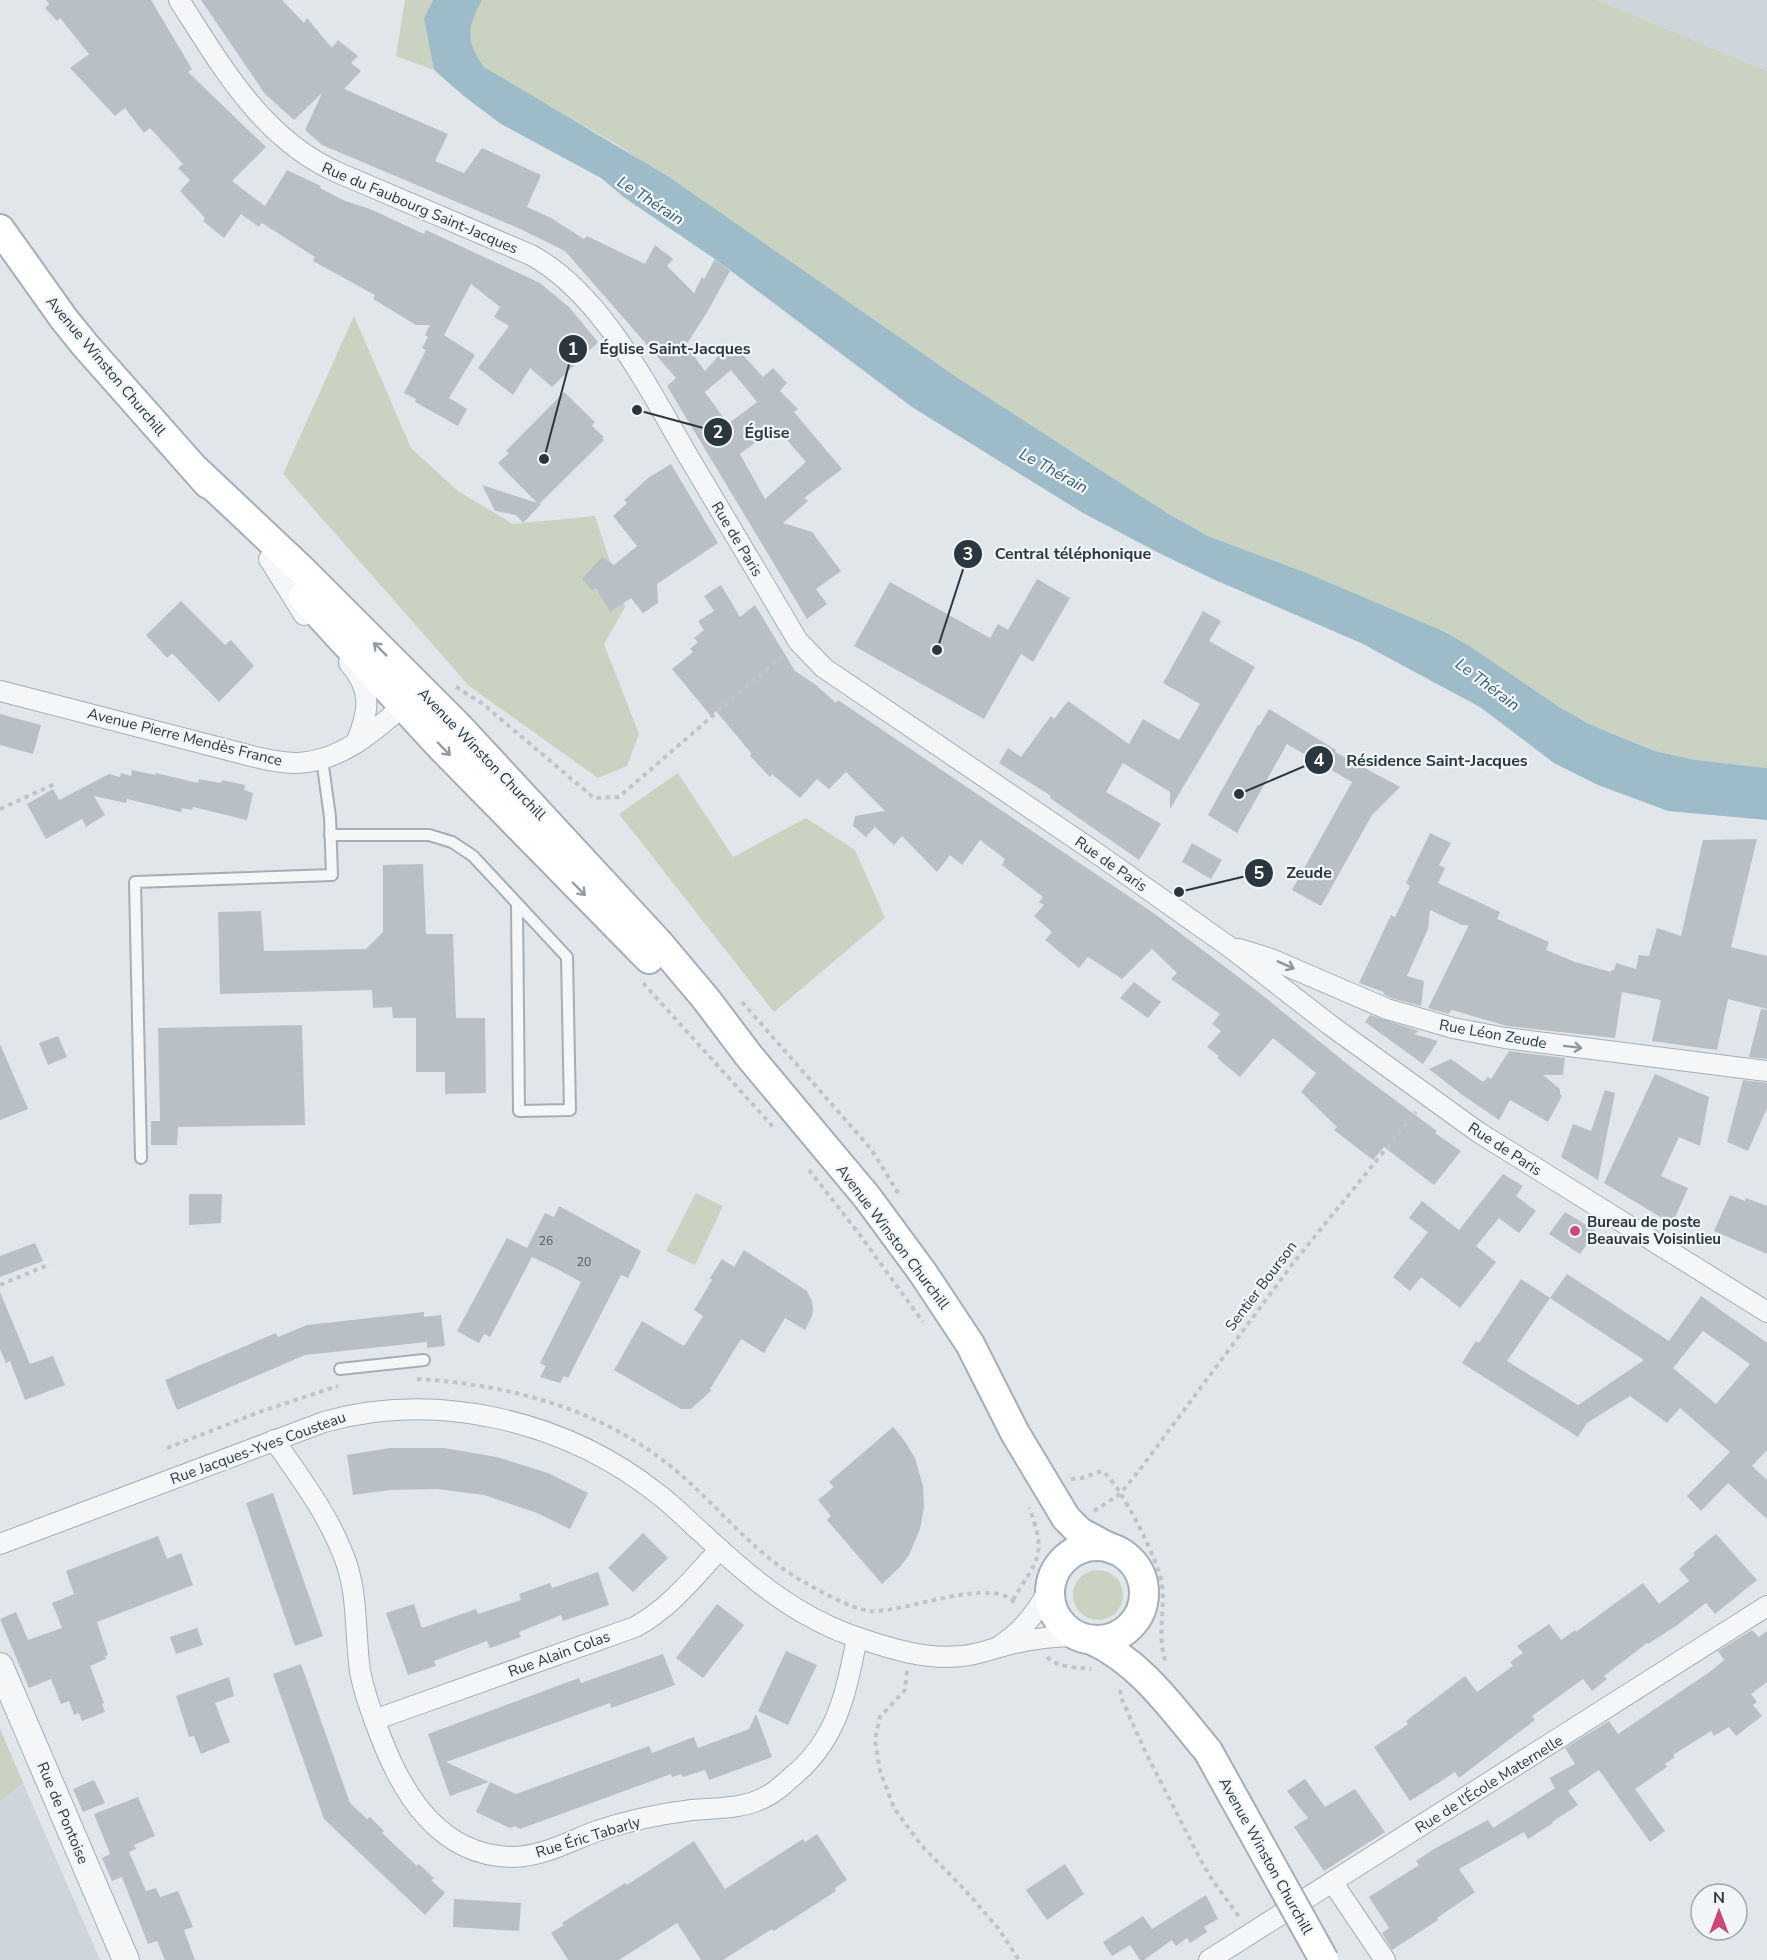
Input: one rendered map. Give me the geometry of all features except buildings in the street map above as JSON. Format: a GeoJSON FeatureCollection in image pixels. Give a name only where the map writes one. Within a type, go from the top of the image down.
{"type":"FeatureCollection","features":[{"type":"Feature","properties":{"kind":"main road","name":"Avenue Winston Churchill"},"geometry":{"type":"LineString","coordinates":[[0,229],[78,336],[196,470],[268,559],[412,698]]}},
{"type":"Feature","properties":{"kind":"main road","name":"Avenue Winston Churchill"},"geometry":{"type":"LineString","coordinates":[[196,470],[302,570],[412,698],[612,922],[749,1056],[867,1197],[923,1273],[970,1344],[1015,1433],[1072,1526],[1087,1537],[1112,1549]]}},
{"type":"Feature","properties":{"kind":"main road","name":"Avenue Winston Churchill"},"geometry":{"type":"LineString","coordinates":[[1015,1433],[1051,1528],[1054,1576]]}},
{"type":"Feature","properties":{"kind":"main road"},"geometry":{"type":"LineString","coordinates":[[1096,1546],[1112,1549],[1129,1559],[1142,1579],[1144,1599],[1137,1618],[1126,1630],[1116,1636],[1100,1640],[1085,1638],[1064,1626],[1054,1613],[1050,1598],[1054,1576],[1069,1556],[1084,1548],[1096,1546]]}},
{"type":"Feature","properties":{"kind":"main road","name":"Avenue Winston Churchill"},"geometry":{"type":"LineString","coordinates":[[1137,1618],[1140,1641],[1147,1656],[1186,1710],[1324,1960]]}},
{"type":"Feature","properties":{"kind":"main road","name":"Avenue Winston Churchill"},"geometry":{"type":"LineString","coordinates":[[1085,1638],[1113,1651],[1137,1671],[1208,1751]]}},
{"type":"Feature","properties":{"kind":"street","name":"Rue du Faubourg Saint-Jacques"},"geometry":{"type":"LineString","coordinates":[[179,0],[223,68],[250,104],[296,149],[322,166],[543,261],[578,290],[604,322]]}},
{"type":"Feature","properties":{"kind":"street","name":"Rue de Paris"},"geometry":{"type":"LineString","coordinates":[[604,322],[656,402],[798,641],[815,660],[835,677],[1095,852],[1231,948],[1427,1097],[1497,1144],[1767,1312]]}},
{"type":"Feature","properties":{"kind":"street"},"geometry":{"type":"LineString","coordinates":[[268,559],[300,609],[362,680],[367,699],[356,743]]}},
{"type":"Feature","properties":{"kind":"street","name":"Avenue Pierre Mendès France"},"geometry":{"type":"LineString","coordinates":[[0,690],[263,759],[296,763],[338,754],[356,743],[412,698]]}},
{"type":"Feature","properties":{"kind":"street","name":"Rue Léon Zeude"},"geometry":{"type":"LineString","coordinates":[[1231,948],[1271,958],[1387,1009],[1453,1028],[1505,1038],[1767,1071]]}},
{"type":"Feature","properties":{"kind":"street","name":"Rue Jacques-Yves Cousteau"},"geometry":{"type":"LineString","coordinates":[[0,1544],[274,1440],[343,1417],[382,1410],[444,1411],[497,1418],[566,1440],[618,1466],[659,1494],[747,1574],[781,1600],[857,1638],[909,1652],[961,1656],[1037,1638],[1085,1638]]}},
{"type":"Feature","properties":{"kind":"street","name":"Rue Éric Tabarly"},"geometry":{"type":"LineString","coordinates":[[274,1440],[324,1513],[341,1550],[352,1588],[362,1679],[389,1759],[404,1788],[422,1812],[439,1828],[470,1848],[487,1854],[517,1857],[534,1854],[597,1831],[630,1822],[689,1810],[746,1804],[770,1794],[804,1766],[827,1738],[845,1694],[857,1638]]}},
{"type":"Feature","properties":{"kind":"street","name":"Rue Alain Colas"},"geometry":{"type":"LineString","coordinates":[[374,1720],[635,1626],[665,1606],[720,1550]]}},
{"type":"Feature","properties":{"kind":"street"},"geometry":{"type":"LineString","coordinates":[[996,1648],[1016,1634],[1032,1617],[1054,1576]]}},
{"type":"Feature","properties":{"kind":"street","name":"Rue de l'École Maternelle"},"geometry":{"type":"LineString","coordinates":[[1209,1960],[1767,1606]]}},
{"type":"Feature","properties":{"kind":"street","name":"Rue de Pontoise"},"geometry":{"type":"LineString","coordinates":[[0,1666],[126,1960]]}},
{"type":"Feature","properties":{"kind":"street"},"geometry":{"type":"LineString","coordinates":[[1333,1883],[1385,1960]]}},
{"type":"Feature","properties":{"kind":"lane"},"geometry":{"type":"LineString","coordinates":[[141,1158],[135,882],[332,875],[322,759]]}},
{"type":"Feature","properties":{"kind":"lane"},"geometry":{"type":"LineString","coordinates":[[330,835],[422,835],[452,842],[473,856],[567,957],[570,1110],[519,1111],[517,904]]}},
{"type":"Feature","properties":{"kind":"lane"},"geometry":{"type":"LineString","coordinates":[[340,1369],[424,1360]]}},
{"type":"Feature","properties":{"kind":"path"},"geometry":{"type":"LineString","coordinates":[[455,686],[483,704],[594,798],[619,797],[798,641]]}},
{"type":"Feature","properties":{"kind":"path"},"geometry":{"type":"LineString","coordinates":[[0,809],[57,783]]}},
{"type":"Feature","properties":{"kind":"path"},"geometry":{"type":"LineString","coordinates":[[639,979],[778,1133]]}},
{"type":"Feature","properties":{"kind":"path","name":"Sentier Bourson"},"geometry":{"type":"LineString","coordinates":[[1086,1515],[1120,1494],[1294,1262],[1427,1097]]}},
{"type":"Feature","properties":{"kind":"path"},"geometry":{"type":"LineString","coordinates":[[807,1167],[857,1231],[924,1324]]}},
{"type":"Feature","properties":{"kind":"path"},"geometry":{"type":"LineString","coordinates":[[0,1285],[50,1264]]}},
{"type":"Feature","properties":{"kind":"path"},"geometry":{"type":"LineString","coordinates":[[1013,1600],[1034,1565],[1040,1542],[1028,1505]]}},
{"type":"Feature","properties":{"kind":"path"},"geometry":{"type":"LineString","coordinates":[[909,1652],[905,1690],[880,1717],[877,1728],[875,1740],[880,1771],[894,1808],[906,1826],[999,1928],[1019,1960]]}},
{"type":"Feature","properties":{"kind":"path"},"geometry":{"type":"LineString","coordinates":[[1122,1686],[1120,1695],[1139,1738],[1200,1859],[1251,1933]]}},
{"type":"Feature","properties":{"kind":"shaded area"},"geometry":{"type":"Polygon","coordinates":[[[1598,0],[1767,0],[1767,71],[1598,0]]]}},
{"type":"Feature","properties":{"kind":"shaded area"},"geometry":{"type":"Polygon","coordinates":[[[0,1729],[23,1783],[100,1960],[0,1960],[0,1729]]]}},
{"type":"Feature","properties":{"kind":"green space"},"geometry":{"type":"Polygon","coordinates":[[[405,0],[433,0],[424,18],[434,70],[396,56],[405,0]]]}},
{"type":"Feature","properties":{"kind":"green space"},"geometry":{"type":"Polygon","coordinates":[[[482,0],[1598,0],[1767,71],[1767,768],[1696,760],[1655,751],[1587,723],[1443,631],[1307,573],[1208,536],[1167,513],[955,376],[618,145],[509,84],[484,67],[475,54],[469,30],[471,20],[482,0]]]}},
{"type":"Feature","properties":{"kind":"green space"},"geometry":{"type":"Polygon","coordinates":[[[354,316],[411,448],[458,491],[513,524],[595,516],[625,607],[604,644],[639,734],[627,766],[598,778],[469,686],[283,474],[354,316]]]}},
{"type":"Feature","properties":{"kind":"green space"},"geometry":{"type":"Polygon","coordinates":[[[678,773],[733,857],[806,818],[855,850],[885,918],[774,1012],[619,814],[678,773]]]}},
{"type":"Feature","properties":{"kind":"green space"},"geometry":{"type":"Polygon","coordinates":[[[696,1193],[723,1206],[695,1265],[666,1251],[696,1193]]]}},
{"type":"Feature","properties":{"kind":"green space"},"geometry":{"type":"Polygon","coordinates":[[[1098,1570],[1116,1577],[1123,1595],[1116,1613],[1098,1620],[1080,1613],[1073,1595],[1080,1577],[1098,1570]]]}},
{"type":"Feature","properties":{"kind":"green space"},"geometry":{"type":"Polygon","coordinates":[[[0,1729],[23,1783],[0,1800],[0,1729]]]}},
{"type":"Feature","properties":{"kind":"water","name":"Le Thérain"},"geometry":{"type":"Polygon","coordinates":[[[433,0],[482,0],[473,18],[470,34],[474,49],[484,67],[669,177],[955,376],[1167,513],[1208,536],[1307,573],[1443,631],[1587,723],[1655,751],[1696,760],[1767,768],[1767,820],[1668,811],[1598,785],[1554,763],[1480,707],[1361,643],[1215,580],[1083,513],[912,407],[715,259],[625,198],[601,178],[501,124],[465,97],[434,70],[424,18],[433,0]]]}},
{"type":"Feature","properties":{"kind":"place","name":"Église"},"geometry":{"type":"Point","coordinates":[637,410]}},
{"type":"Feature","properties":{"kind":"place","name":"Église Saint-Jacques"},"geometry":{"type":"Point","coordinates":[544,459]}},
{"type":"Feature","properties":{"kind":"place","name":"Central téléphonique"},"geometry":{"type":"Point","coordinates":[937,650]}},
{"type":"Feature","properties":{"kind":"place","name":"Résidence Saint-Jacques"},"geometry":{"type":"Point","coordinates":[1239,794]}},
{"type":"Feature","properties":{"kind":"place","name":"Zeude"},"geometry":{"type":"Point","coordinates":[1179,892]}},
{"type":"Feature","properties":{"kind":"place","name":"Bureau de poste Beauvais Voisinlieu"},"geometry":{"type":"Point","coordinates":[1575,1231]}}]}
